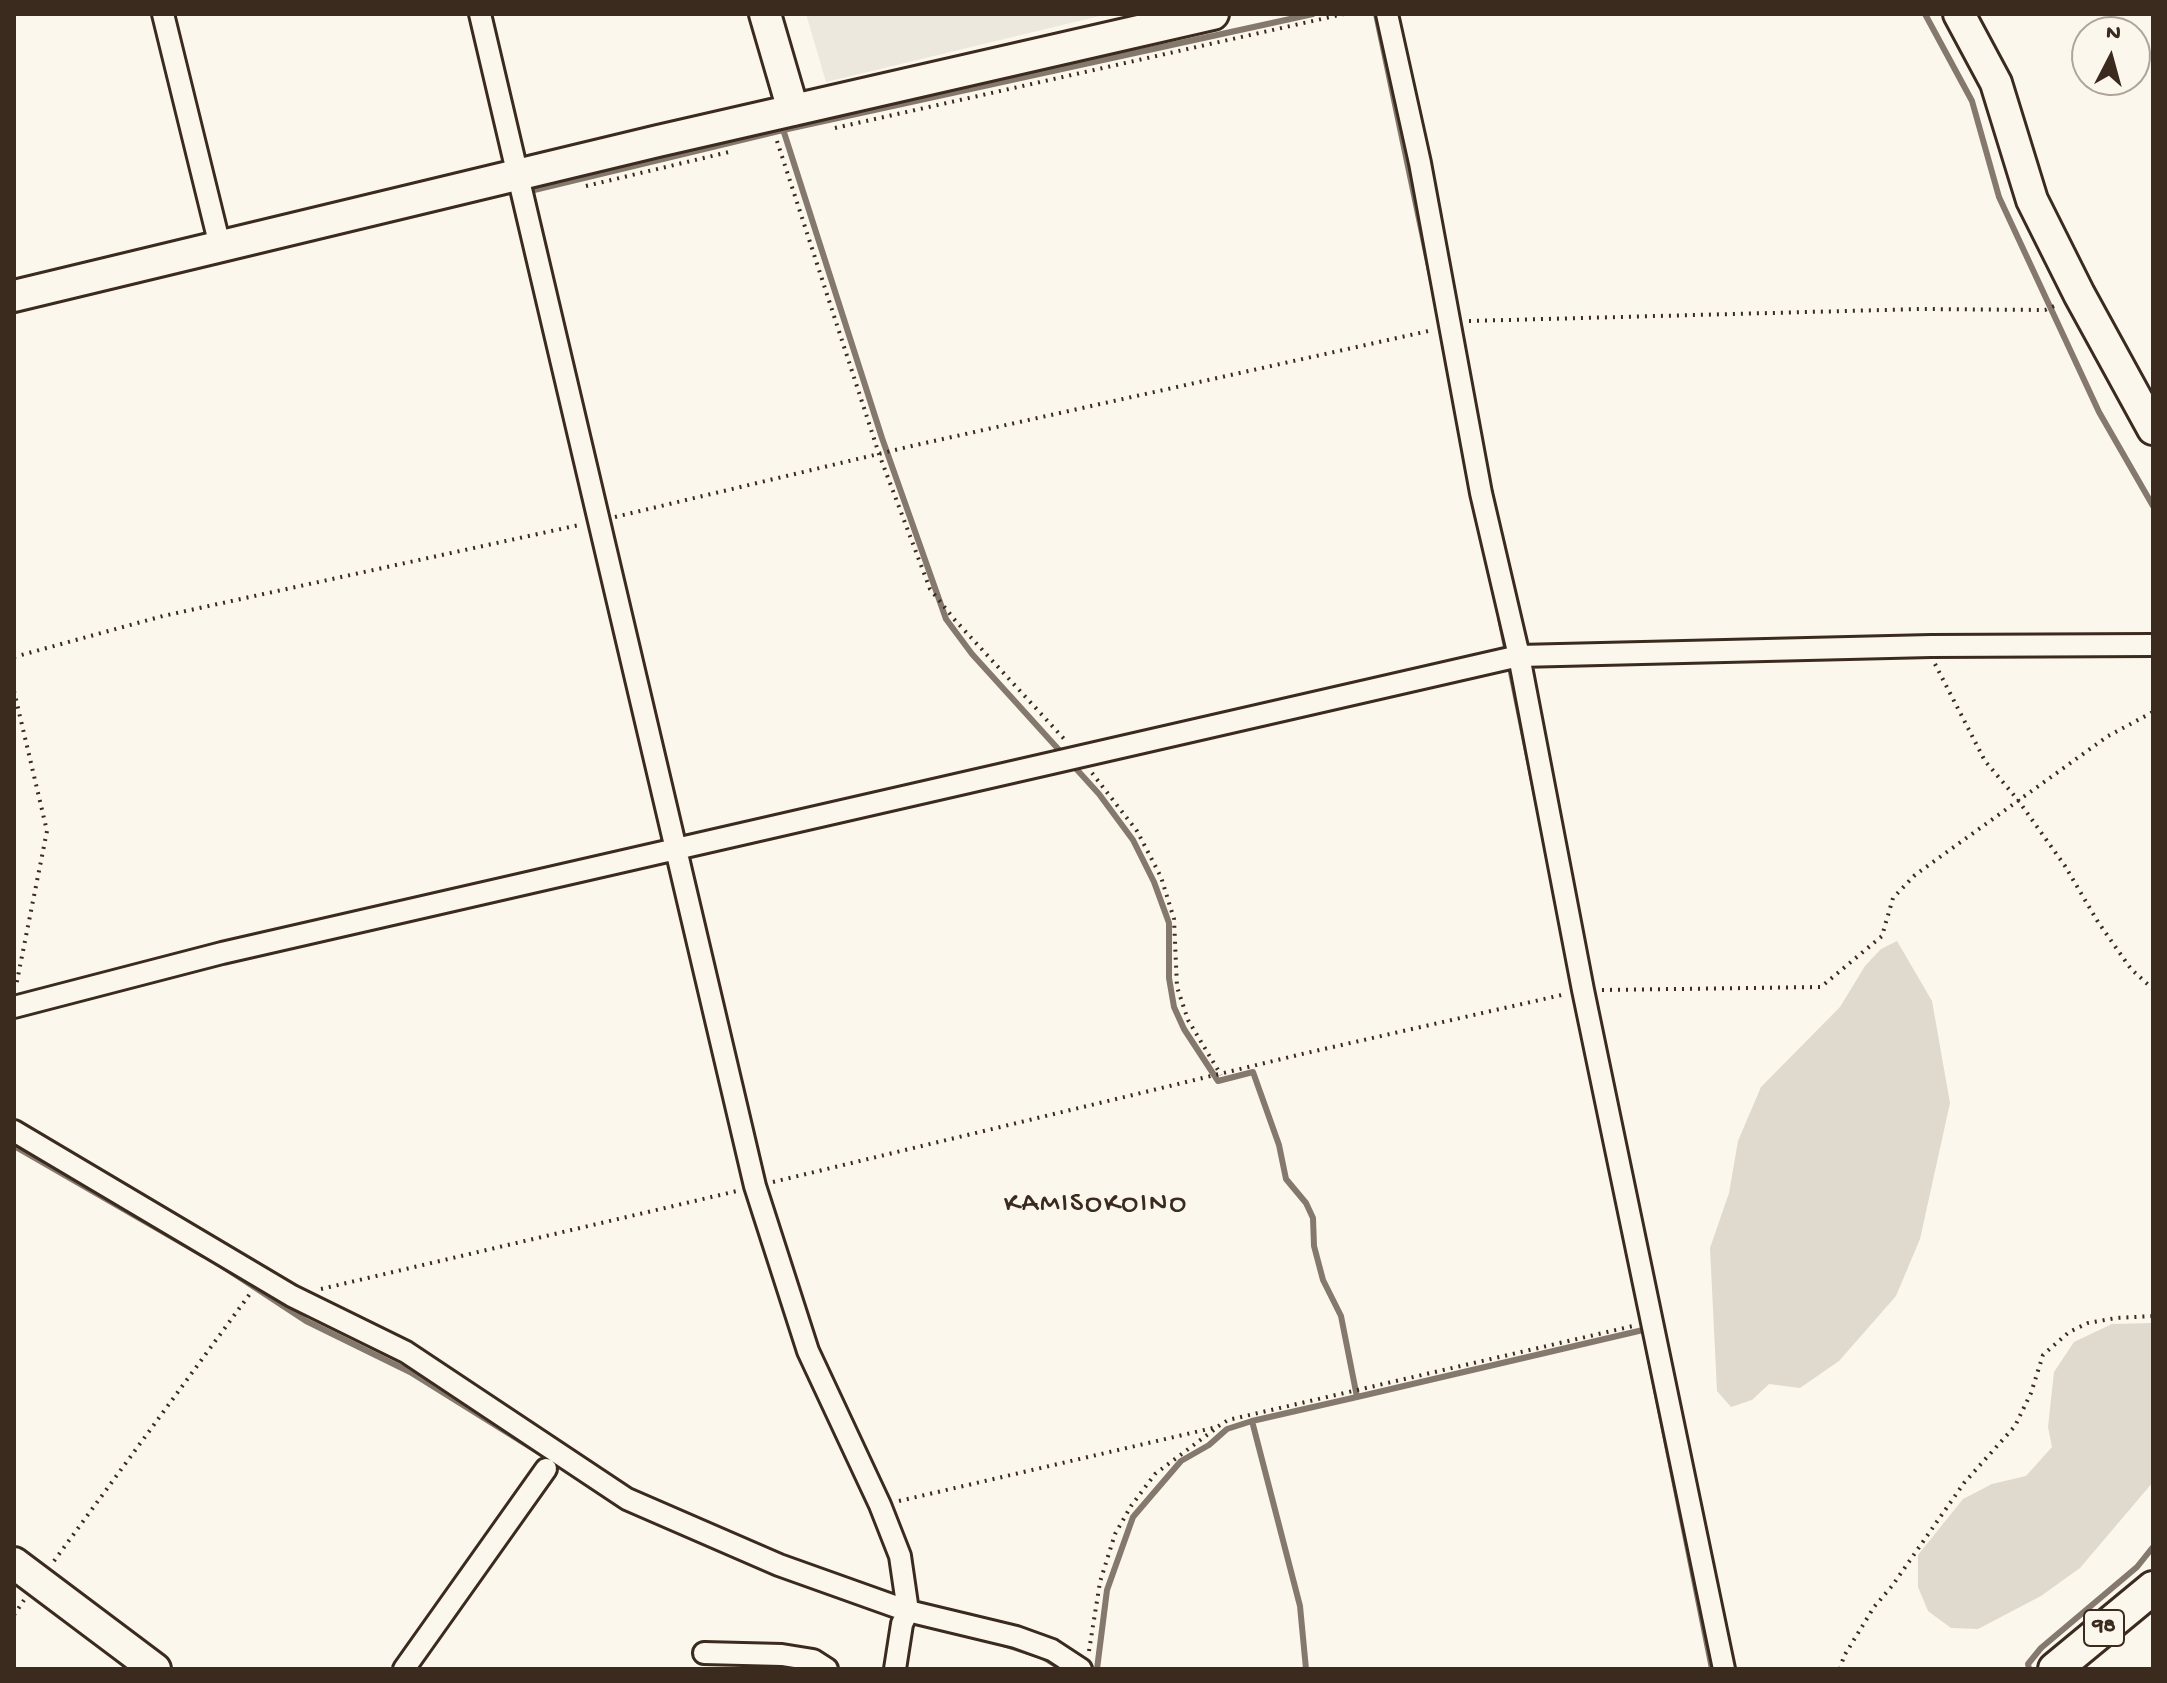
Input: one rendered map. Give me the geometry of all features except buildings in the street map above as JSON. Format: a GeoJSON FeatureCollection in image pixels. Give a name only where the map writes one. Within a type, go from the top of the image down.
{"type":"FeatureCollection","features":[{"type":"Feature","properties":{"kind":"main road","name":"98"},"geometry":{"type":"LineString","coordinates":[[2055,1669],[2153,1588]]}},
{"type":"Feature","properties":{"kind":"street"},"geometry":{"type":"LineString","coordinates":[[163,14],[220,246]]}},
{"type":"Feature","properties":{"kind":"street"},"geometry":{"type":"LineString","coordinates":[[480,14],[755,1186],[808,1351],[880,1505],[900,1556],[908,1611],[902,1624],[895,1669]]}},
{"type":"Feature","properties":{"kind":"street"},"geometry":{"type":"LineString","coordinates":[[765,14],[793,110]]}},
{"type":"Feature","properties":{"kind":"street"},"geometry":{"type":"LineString","coordinates":[[14,296],[793,110],[1213,14]]}},
{"type":"Feature","properties":{"kind":"street"},"geometry":{"type":"LineString","coordinates":[[1387,14],[1420,163],[1481,493],[1519,656],[1583,990],[1724,1669]]}},
{"type":"Feature","properties":{"kind":"street"},"geometry":{"type":"LineString","coordinates":[[1959,14],[1996,83],[2032,200],[2153,429]]}},
{"type":"Feature","properties":{"kind":"street"},"geometry":{"type":"LineString","coordinates":[[14,1007],[222,953],[1519,656],[1931,646],[2153,645]]}},
{"type":"Feature","properties":{"kind":"street"},"geometry":{"type":"LineString","coordinates":[[14,1131],[260,1278],[406,1352],[627,1499],[779,1565],[908,1611],[1016,1637],[1085,1662]]}},
{"type":"Feature","properties":{"kind":"street"},"geometry":{"type":"LineString","coordinates":[[404,1669],[546,1469]]}},
{"type":"Feature","properties":{"kind":"street"},"geometry":{"type":"LineString","coordinates":[[14,1563],[155,1669]]}},
{"type":"Feature","properties":{"kind":"street"},"geometry":{"type":"LineString","coordinates":[[704,1653],[782,1655],[813,1660],[827,1669]]}},
{"type":"Feature","properties":{"kind":"path"},"geometry":{"type":"LineString","coordinates":[[823,131],[1344,14]]}},
{"type":"Feature","properties":{"kind":"path"},"geometry":{"type":"LineString","coordinates":[[777,141],[879,454],[930,589],[1079,755],[1137,831],[1161,877],[1174,919],[1177,987],[1188,1020],[1221,1075]]}},
{"type":"Feature","properties":{"kind":"path"},"geometry":{"type":"LineString","coordinates":[[583,187],[747,148]]}},
{"type":"Feature","properties":{"kind":"path"},"geometry":{"type":"LineString","coordinates":[[14,657],[163,616],[600,520],[1465,322],[1921,309],[2045,310],[2079,294]]}},
{"type":"Feature","properties":{"kind":"path"},"geometry":{"type":"LineString","coordinates":[[1931,646],[1932,658],[1985,761],[2018,800],[2065,866],[2098,922],[2131,969],[2153,989]]}},
{"type":"Feature","properties":{"kind":"path"},"geometry":{"type":"LineString","coordinates":[[14,691],[47,831],[14,997]]}},
{"type":"Feature","properties":{"kind":"path"},"geometry":{"type":"LineString","coordinates":[[292,1296],[1583,990],[1821,987],[1882,936],[1893,898],[1915,875],[2108,736],[2153,712]]}},
{"type":"Feature","properties":{"kind":"path"},"geometry":{"type":"LineString","coordinates":[[39,1581],[260,1278]]}},
{"type":"Feature","properties":{"kind":"path"},"geometry":{"type":"LineString","coordinates":[[1840,1669],[1844,1656],[1874,1607],[1964,1483],[2015,1426],[2031,1393],[2043,1355],[2069,1332],[2088,1323],[2153,1316]]}},
{"type":"Feature","properties":{"kind":"path"},"geometry":{"type":"LineString","coordinates":[[1085,1662],[1100,1582],[1115,1534],[1131,1506],[1155,1474],[1228,1420],[1651,1322]]}},
{"type":"Feature","properties":{"kind":"path"},"geometry":{"type":"LineString","coordinates":[[880,1505],[1217,1427]]}},
{"type":"Feature","properties":{"kind":"shaded area"},"geometry":{"type":"Polygon","coordinates":[[[806,14],[1108,14],[826,82],[806,14]]]}},
{"type":"Feature","properties":{"kind":"shaded area"},"geometry":{"type":"Polygon","coordinates":[[[1897,941],[1932,1001],[1950,1103],[1920,1239],[1896,1296],[1839,1361],[1800,1388],[1769,1384],[1752,1400],[1731,1407],[1717,1391],[1710,1248],[1729,1193],[1738,1141],[1761,1087],[1840,1007],[1865,966],[1881,949],[1897,941]]]}},
{"type":"Feature","properties":{"kind":"shaded area"},"geometry":{"type":"Polygon","coordinates":[[[2153,1323],[2153,1482],[2080,1568],[2041,1596],[1978,1629],[1951,1628],[1928,1611],[1918,1587],[1918,1555],[1963,1499],[1992,1484],[2026,1476],[2052,1447],[2048,1427],[2054,1372],[2074,1342],[2112,1324],[2153,1323]]]}},
{"type":"Feature","properties":{"kind":"waterway"},"geometry":{"type":"LineString","coordinates":[[530,191],[783,130],[1313,14]]}},
{"type":"Feature","properties":{"kind":"waterway"},"geometry":{"type":"LineString","coordinates":[[1376,14],[1432,281]]}},
{"type":"Feature","properties":{"kind":"waterway"},"geometry":{"type":"LineString","coordinates":[[1925,14],[1972,101],[1999,197],[2099,412],[2153,506]]}},
{"type":"Feature","properties":{"kind":"waterway"},"geometry":{"type":"LineString","coordinates":[[781,123],[882,438],[946,619],[972,654],[1099,794],[1133,840],[1154,882],[1169,923],[1169,978],[1174,1007],[1184,1029],[1218,1081],[1253,1072],[1279,1145],[1286,1179],[1306,1203],[1313,1218],[1314,1246],[1323,1280],[1341,1316],[1357,1397],[1227,1429],[1209,1445],[1181,1461],[1133,1517],[1107,1590],[1097,1669]]}},
{"type":"Feature","properties":{"kind":"waterway"},"geometry":{"type":"LineString","coordinates":[[1500,618],[1539,811]]}},
{"type":"Feature","properties":{"kind":"waterway"},"geometry":{"type":"LineString","coordinates":[[14,1146],[203,1255]]}},
{"type":"Feature","properties":{"kind":"waterway"},"geometry":{"type":"LineString","coordinates":[[216,1262],[306,1321],[410,1372],[540,1453]]}},
{"type":"Feature","properties":{"kind":"waterway"},"geometry":{"type":"LineString","coordinates":[[1357,1397],[1643,1330]]}},
{"type":"Feature","properties":{"kind":"waterway"},"geometry":{"type":"LineString","coordinates":[[1645,1335],[1712,1669]]}},
{"type":"Feature","properties":{"kind":"waterway"},"geometry":{"type":"LineString","coordinates":[[1252,1421],[1300,1606],[1306,1669]]}},
{"type":"Feature","properties":{"kind":"waterway"},"geometry":{"type":"LineString","coordinates":[[2029,1669],[2028,1664],[2041,1648],[2137,1567],[2153,1547]]}},
{"type":"Feature","properties":{"kind":"waterway"},"geometry":{"type":"LineString","coordinates":[[1003,1644],[1043,1657],[1062,1669]]}},
{"type":"Feature","properties":{"kind":"district","name":"KAMISOKOINO"},"geometry":{"type":"Point","coordinates":[1096,1206]}}]}
